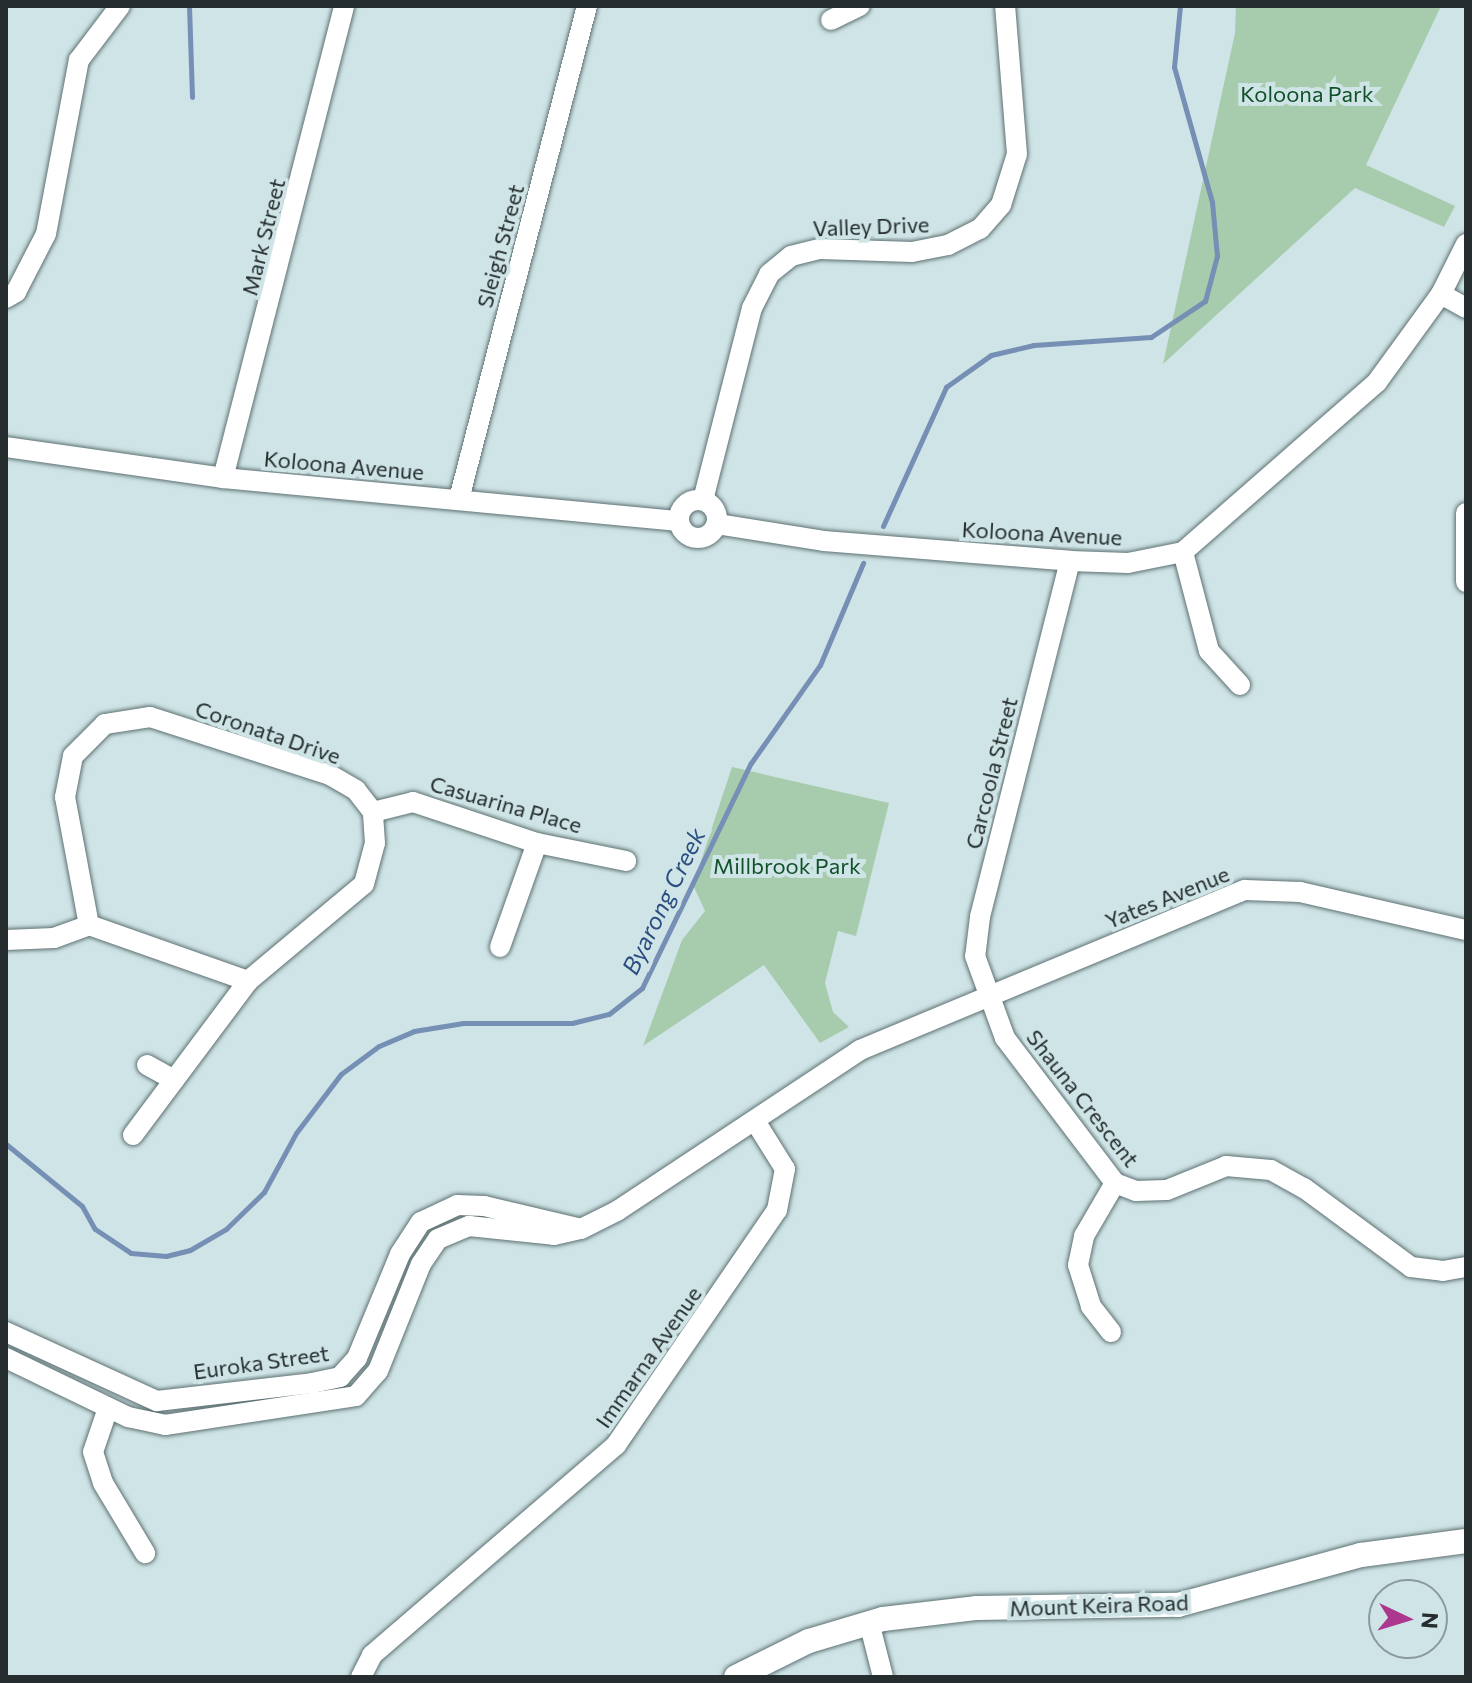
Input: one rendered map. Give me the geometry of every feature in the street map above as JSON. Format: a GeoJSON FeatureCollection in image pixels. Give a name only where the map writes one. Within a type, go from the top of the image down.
{"type":"FeatureCollection","features":[{"type":"Feature","properties":{"kind":"main road","name":"Mount Keira Road"},"geometry":{"type":"LineString","coordinates":[[736,1677],[809,1641],[869,1622],[977,1608],[1178,1605],[1361,1555],[1466,1541]]}},
{"type":"Feature","properties":{"kind":"street"},"geometry":{"type":"LineString","coordinates":[[6,298],[16,292],[46,234],[79,60],[120,6]]}},
{"type":"Feature","properties":{"kind":"street","name":"Mark Street"},"geometry":{"type":"LineString","coordinates":[[223,478],[344,6]]}},
{"type":"Feature","properties":{"kind":"street","name":"Sleigh Street"},"geometry":{"type":"LineString","coordinates":[[459,499],[587,6]]}},
{"type":"Feature","properties":{"kind":"street"},"geometry":{"type":"LineString","coordinates":[[831,20],[860,6]]}},
{"type":"Feature","properties":{"kind":"street","name":"Valley Drive"},"geometry":{"type":"LineString","coordinates":[[703,500],[752,308],[769,274],[791,256],[820,249],[912,252],[948,245],[980,229],[1001,205],[1017,154],[1005,6]]}},
{"type":"Feature","properties":{"kind":"street","name":"Koloona Avenue"},"geometry":{"type":"LineString","coordinates":[[717,524],[824,541],[1070,561],[1128,563],[1183,552],[1377,382],[1441,294],[1466,244]]}},
{"type":"Feature","properties":{"kind":"street"},"geometry":{"type":"LineString","coordinates":[[1441,294],[1466,308]]}},
{"type":"Feature","properties":{"kind":"street","name":"Koloona Avenue"},"geometry":{"type":"LineString","coordinates":[[6,447],[223,478],[679,521]]}},
{"type":"Feature","properties":{"kind":"street"},"geometry":{"type":"LineString","coordinates":[[703,500],[716,511],[717,524],[710,535],[698,538],[684,532],[679,521],[686,505],[703,500]]}},
{"type":"Feature","properties":{"kind":"street"},"geometry":{"type":"LineString","coordinates":[[1466,513],[1466,582]]}},
{"type":"Feature","properties":{"kind":"street"},"geometry":{"type":"LineString","coordinates":[[1183,552],[1209,651],[1240,685]]}},
{"type":"Feature","properties":{"kind":"street","name":"Carcoola Street"},"geometry":{"type":"LineString","coordinates":[[988,998],[975,956],[980,917],[1070,561]]}},
{"type":"Feature","properties":{"kind":"street","name":"Coronata Drive"},"geometry":{"type":"LineString","coordinates":[[89,925],[65,797],[73,756],[105,724],[150,717],[315,770],[356,790],[373,812]]}},
{"type":"Feature","properties":{"kind":"street","name":"Casuarina Place"},"geometry":{"type":"LineString","coordinates":[[373,812],[413,802],[537,843],[626,861]]}},
{"type":"Feature","properties":{"kind":"street"},"geometry":{"type":"LineString","coordinates":[[133,1135],[248,981],[364,884],[375,843],[373,812]]}},
{"type":"Feature","properties":{"kind":"street"},"geometry":{"type":"LineString","coordinates":[[500,947],[537,843]]}},
{"type":"Feature","properties":{"kind":"street","name":"Yates Avenue"},"geometry":{"type":"LineString","coordinates":[[988,998],[1257,888],[1300,892],[1466,930]]}},
{"type":"Feature","properties":{"kind":"street"},"geometry":{"type":"LineString","coordinates":[[6,940],[54,938],[89,925],[248,981]]}},
{"type":"Feature","properties":{"kind":"street"},"geometry":{"type":"LineString","coordinates":[[6,1358],[108,1408],[165,1425],[356,1396],[378,1371],[421,1264],[438,1239],[469,1226],[554,1235],[581,1229],[755,1121],[860,1050],[988,998]]}},
{"type":"Feature","properties":{"kind":"street","name":"Shauna Crescent"},"geometry":{"type":"LineString","coordinates":[[988,998],[1015,1056],[1115,1183],[1136,1191],[1167,1190],[1226,1166],[1271,1170],[1304,1188],[1411,1267],[1443,1271],[1466,1267]]}},
{"type":"Feature","properties":{"kind":"street"},"geometry":{"type":"LineString","coordinates":[[147,1065],[174,1080]]}},
{"type":"Feature","properties":{"kind":"street","name":"Immarna Avenue"},"geometry":{"type":"LineString","coordinates":[[361,1677],[372,1655],[616,1445],[777,1210],[785,1169],[755,1121]]}},
{"type":"Feature","properties":{"kind":"street"},"geometry":{"type":"LineString","coordinates":[[1111,1332],[1086,1297],[1078,1265],[1084,1236],[1115,1183]]}},
{"type":"Feature","properties":{"kind":"street","name":"Euroka Street"},"geometry":{"type":"LineString","coordinates":[[6,1332],[157,1401],[312,1383],[340,1377],[357,1358],[400,1254],[421,1222],[457,1205],[484,1206],[581,1229]]}},
{"type":"Feature","properties":{"kind":"street"},"geometry":{"type":"LineString","coordinates":[[108,1408],[93,1452],[103,1483],[145,1553]]}},
{"type":"Feature","properties":{"kind":"street"},"geometry":{"type":"LineString","coordinates":[[869,1622],[883,1677]]}},
{"type":"Feature","properties":{"kind":"green space","name":"Koloona Park"},"geometry":{"type":"Polygon","coordinates":[[[1236,6],[1441,6],[1366,165],[1455,206],[1444,227],[1355,188],[1163,364],[1235,33],[1236,6]]]}},
{"type":"Feature","properties":{"kind":"green space","name":"Millbrook Park"},"geometry":{"type":"Polygon","coordinates":[[[732,767],[889,803],[856,936],[838,931],[825,983],[833,1012],[849,1027],[820,1043],[764,965],[643,1046],[682,940],[705,911],[693,885],[732,767]]]}},
{"type":"Feature","properties":{"kind":"waterway"},"geometry":{"type":"LineString","coordinates":[[189,6],[192,97]]}},
{"type":"Feature","properties":{"kind":"waterway","name":"Byarong Creek"},"geometry":{"type":"LineString","coordinates":[[883,526],[946,387],[991,355],[1034,345],[1151,337],[1205,301],[1217,256],[1212,202],[1174,67],[1180,6]]}},
{"type":"Feature","properties":{"kind":"waterway","name":"Byarong Creek"},"geometry":{"type":"LineString","coordinates":[[6,1144],[82,1206],[95,1229],[131,1253],[166,1256],[190,1250],[226,1229],[264,1192],[296,1133],[341,1074],[379,1046],[414,1031],[463,1023],[572,1023],[609,1014],[642,988],[751,763],[820,665],[863,563]]}}]}
